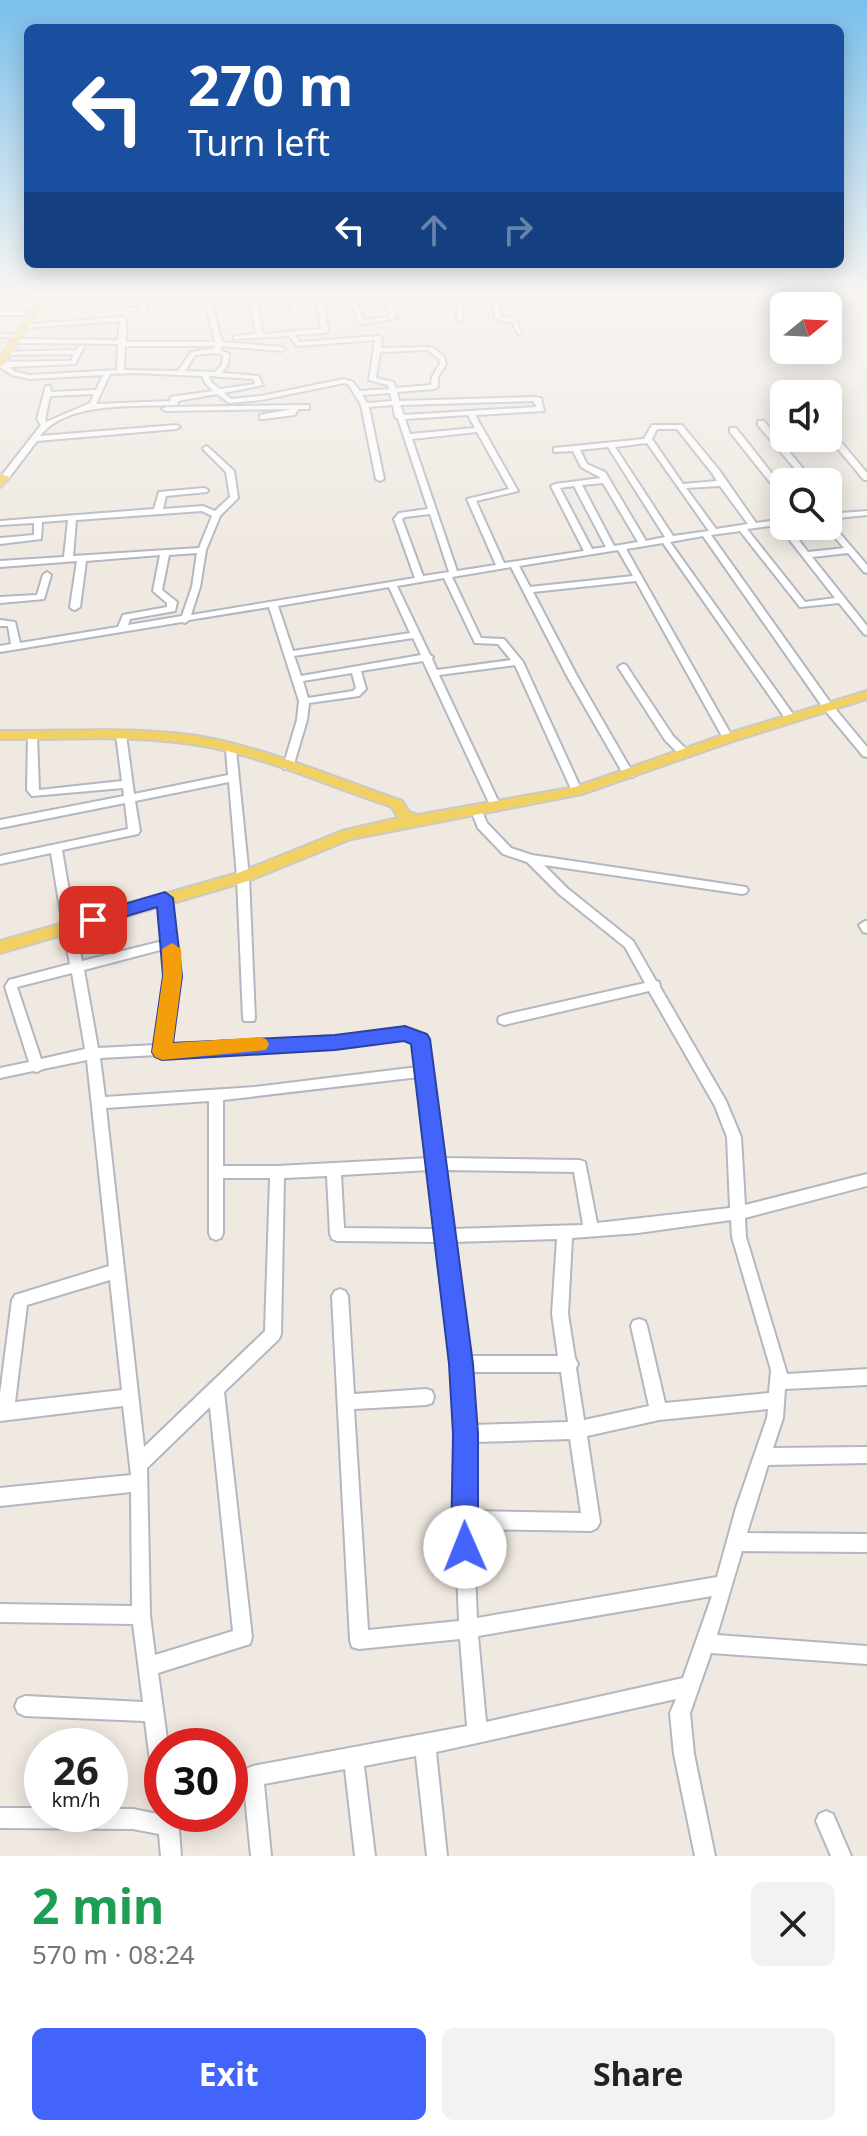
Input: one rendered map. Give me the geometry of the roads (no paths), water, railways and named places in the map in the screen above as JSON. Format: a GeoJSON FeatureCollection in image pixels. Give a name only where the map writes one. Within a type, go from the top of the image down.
{"type":"FeatureCollection","features":[{"type":"Feature","properties":{"kind":"main road"},"geometry":{"type":"LineString","coordinates":[[0,947],[70,935],[243,877],[347,835],[417,819],[577,791],[728,738],[867,695]]}},
{"type":"Feature","properties":{"kind":"main road"},"geometry":{"type":"LineString","coordinates":[[0,735],[175,737],[288,767],[397,804],[404,816],[417,819]]}},
{"type":"Feature","properties":{"kind":"street"},"geometry":{"type":"LineString","coordinates":[[45,425],[41,419],[48,394],[48,380]]}},
{"type":"Feature","properties":{"kind":"street"},"geometry":{"type":"LineString","coordinates":[[90,410],[105,380]]}},
{"type":"Feature","properties":{"kind":"street"},"geometry":{"type":"LineString","coordinates":[[207,380],[229,401],[261,398],[344,381],[351,383],[365,405],[380,479]]}},
{"type":"Feature","properties":{"kind":"street"},"geometry":{"type":"LineString","coordinates":[[2,479],[45,425],[90,410],[174,403],[174,399],[259,385],[257,380]]}},
{"type":"Feature","properties":{"kind":"street"},"geometry":{"type":"LineString","coordinates":[[372,380],[390,383],[394,390],[399,417],[434,511],[450,575],[478,641],[501,641],[518,662],[577,791]]}},
{"type":"Feature","properties":{"kind":"street"},"geometry":{"type":"LineString","coordinates":[[360,393],[434,387],[435,380]]}},
{"type":"Feature","properties":{"kind":"street"},"geometry":{"type":"LineString","coordinates":[[48,394],[99,392]]}},
{"type":"Feature","properties":{"kind":"street"},"geometry":{"type":"LineString","coordinates":[[365,405],[533,399],[538,400],[541,409],[399,417]]}},
{"type":"Feature","properties":{"kind":"street"},"geometry":{"type":"LineString","coordinates":[[138,405],[139,409],[306,407]]}},
{"type":"Feature","properties":{"kind":"street"},"geometry":{"type":"LineString","coordinates":[[263,417],[292,413],[297,407]]}},
{"type":"Feature","properties":{"kind":"street"},"geometry":{"type":"LineString","coordinates":[[470,413],[514,491],[471,499],[501,566]]}},
{"type":"Feature","properties":{"kind":"street"},"geometry":{"type":"LineString","coordinates":[[91,423],[91,434]]}},
{"type":"Feature","properties":{"kind":"street"},"geometry":{"type":"LineString","coordinates":[[761,423],[798,468]]}},
{"type":"Feature","properties":{"kind":"street"},"geometry":{"type":"LineString","coordinates":[[34,439],[176,427]]}},
{"type":"Feature","properties":{"kind":"street"},"geometry":{"type":"LineString","coordinates":[[647,441],[655,427],[679,427],[720,476],[753,525]]}},
{"type":"Feature","properties":{"kind":"street"},"geometry":{"type":"LineString","coordinates":[[407,437],[479,430]]}},
{"type":"Feature","properties":{"kind":"street"},"geometry":{"type":"LineString","coordinates":[[733,430],[770,476]]}},
{"type":"Feature","properties":{"kind":"street"},"geometry":{"type":"LineString","coordinates":[[557,450],[651,443],[828,707],[867,754]]}},
{"type":"Feature","properties":{"kind":"street"},"geometry":{"type":"LineString","coordinates":[[610,445],[667,539],[791,719]]}},
{"type":"Feature","properties":{"kind":"street"},"geometry":{"type":"LineString","coordinates":[[185,620],[196,587],[202,550],[216,515],[231,503],[235,492],[230,471],[207,448]]}},
{"type":"Feature","properties":{"kind":"street"},"geometry":{"type":"LineString","coordinates":[[575,448],[584,465],[600,471],[643,543]]}},
{"type":"Feature","properties":{"kind":"street"},"geometry":{"type":"LineString","coordinates":[[842,448],[866,475]]}},
{"type":"Feature","properties":{"kind":"street"},"geometry":{"type":"LineString","coordinates":[[589,552],[555,486],[606,480]]}},
{"type":"Feature","properties":{"kind":"street"},"geometry":{"type":"LineString","coordinates":[[577,483],[638,578],[728,738]]}},
{"type":"Feature","properties":{"kind":"street"},"geometry":{"type":"LineString","coordinates":[[682,486],[722,483]]}},
{"type":"Feature","properties":{"kind":"street"},"geometry":{"type":"LineString","coordinates":[[158,511],[162,494],[204,490]]}},
{"type":"Feature","properties":{"kind":"street"},"geometry":{"type":"LineString","coordinates":[[0,523],[203,508],[216,515]]}},
{"type":"Feature","properties":{"kind":"street"},"geometry":{"type":"LineString","coordinates":[[420,580],[398,519],[402,515],[434,511]]}},
{"type":"Feature","properties":{"kind":"street"},"geometry":{"type":"LineString","coordinates":[[842,516],[866,515]]}},
{"type":"Feature","properties":{"kind":"street"},"geometry":{"type":"LineString","coordinates":[[68,559],[72,518]]}},
{"type":"Feature","properties":{"kind":"street"},"geometry":{"type":"LineString","coordinates":[[0,541],[38,537],[38,520]]}},
{"type":"Feature","properties":{"kind":"street"},"geometry":{"type":"LineString","coordinates":[[0,649],[770,523]]}},
{"type":"Feature","properties":{"kind":"street"},"geometry":{"type":"LineString","coordinates":[[741,527],[803,605],[840,600]]}},
{"type":"Feature","properties":{"kind":"street"},"geometry":{"type":"LineString","coordinates":[[795,540],[867,632]]}},
{"type":"Feature","properties":{"kind":"street"},"geometry":{"type":"LineString","coordinates":[[841,540],[867,570]]}},
{"type":"Feature","properties":{"kind":"street"},"geometry":{"type":"LineString","coordinates":[[0,564],[202,550]]}},
{"type":"Feature","properties":{"kind":"street"},"geometry":{"type":"LineString","coordinates":[[806,555],[850,550]]}},
{"type":"Feature","properties":{"kind":"street"},"geometry":{"type":"LineString","coordinates":[[122,630],[126,617],[172,609],[172,602],[157,591],[165,554]]}},
{"type":"Feature","properties":{"kind":"street"},"geometry":{"type":"LineString","coordinates":[[75,607],[82,558]]}},
{"type":"Feature","properties":{"kind":"street"},"geometry":{"type":"LineString","coordinates":[[514,564],[629,775]]}},
{"type":"Feature","properties":{"kind":"street"},"geometry":{"type":"LineString","coordinates":[[0,600],[41,597],[47,575]]}},
{"type":"Feature","properties":{"kind":"street"},"geometry":{"type":"LineString","coordinates":[[527,590],[638,578]]}},
{"type":"Feature","properties":{"kind":"street"},"geometry":{"type":"LineString","coordinates":[[392,584],[496,807]]}},
{"type":"Feature","properties":{"kind":"street"},"geometry":{"type":"LineString","coordinates":[[273,605],[304,701],[288,767]]}},
{"type":"Feature","properties":{"kind":"street"},"geometry":{"type":"LineString","coordinates":[[0,623],[12,624],[16,646]]}},
{"type":"Feature","properties":{"kind":"street"},"geometry":{"type":"LineString","coordinates":[[291,654],[417,635]]}},
{"type":"Feature","properties":{"kind":"street"},"geometry":{"type":"LineString","coordinates":[[299,679],[428,657]]}},
{"type":"Feature","properties":{"kind":"street"},"geometry":{"type":"LineString","coordinates":[[436,673],[518,662]]}},
{"type":"Feature","properties":{"kind":"street"},"geometry":{"type":"LineString","coordinates":[[623,667],[669,738],[685,754]]}},
{"type":"Feature","properties":{"kind":"street"},"geometry":{"type":"LineString","coordinates":[[304,701],[356,694],[361,689],[356,669]]}},
{"type":"Feature","properties":{"kind":"street"},"geometry":{"type":"LineString","coordinates":[[0,860],[134,831],[121,735]]}},
{"type":"Feature","properties":{"kind":"street"},"geometry":{"type":"LineString","coordinates":[[32,736],[32,790],[36,794],[129,784]]}},
{"type":"Feature","properties":{"kind":"street"},"geometry":{"type":"LineString","coordinates":[[231,750],[243,877],[249,1018]]}},
{"type":"Feature","properties":{"kind":"street"},"geometry":{"type":"LineString","coordinates":[[0,824],[232,778]]}},
{"type":"Feature","properties":{"kind":"street"},"geometry":{"type":"LineString","coordinates":[[476,810],[482,825],[507,851],[531,859],[742,890]]}},
{"type":"Feature","properties":{"kind":"street"},"geometry":{"type":"LineString","coordinates":[[56,848],[99,1103],[139,1474],[141,1615],[157,1728]]}},
{"type":"Feature","properties":{"kind":"street"},"geometry":{"type":"LineString","coordinates":[[531,859],[563,891],[623,938],[655,985],[693,1060],[721,1105],[734,1137],[739,1237],[779,1370],[775,1418],[680,1713],[684,1754],[705,1856]]}},
{"type":"Feature","properties":{"kind":"street"},"geometry":{"type":"LineString","coordinates":[[162,1052],[173,976],[165,902]]}},
{"type":"Feature","properties":{"kind":"street"},"geometry":{"type":"LineString","coordinates":[[37,1067],[11,987],[21,979],[171,943]]}},
{"type":"Feature","properties":{"kind":"street"},"geometry":{"type":"LineString","coordinates":[[504,1020],[655,985]]}},
{"type":"Feature","properties":{"kind":"street"},"geometry":{"type":"LineString","coordinates":[[0,1073],[93,1053],[335,1042],[405,1033],[420,1039],[461,1364],[466,1434],[464,1520],[468,1629],[477,1733]]}},
{"type":"Feature","properties":{"kind":"street"},"geometry":{"type":"LineString","coordinates":[[99,1103],[216,1095],[425,1071]]}},
{"type":"Feature","properties":{"kind":"street"},"geometry":{"type":"LineString","coordinates":[[216,1095],[216,1233]]}},
{"type":"Feature","properties":{"kind":"street"},"geometry":{"type":"LineString","coordinates":[[216,1172],[435,1164],[580,1166],[591,1231]]}},
{"type":"Feature","properties":{"kind":"street"},"geometry":{"type":"LineString","coordinates":[[334,1169],[337,1234],[445,1237],[565,1234],[739,1213],[867,1180]]}},
{"type":"Feature","properties":{"kind":"street"},"geometry":{"type":"LineString","coordinates":[[0,1497],[139,1474],[273,1334],[277,1172]]}},
{"type":"Feature","properties":{"kind":"street"},"geometry":{"type":"LineString","coordinates":[[464,1520],[591,1522],[570,1364],[560,1314],[565,1234]]}},
{"type":"Feature","properties":{"kind":"street"},"geometry":{"type":"LineString","coordinates":[[116,1271],[20,1300],[3,1412],[130,1397]]}},
{"type":"Feature","properties":{"kind":"street"},"geometry":{"type":"LineString","coordinates":[[340,1296],[359,1640],[468,1629],[723,1585]]}},
{"type":"Feature","properties":{"kind":"street"},"geometry":{"type":"LineString","coordinates":[[639,1326],[659,1412]]}},
{"type":"Feature","properties":{"kind":"street"},"geometry":{"type":"LineString","coordinates":[[461,1364],[570,1364]]}},
{"type":"Feature","properties":{"kind":"street"},"geometry":{"type":"LineString","coordinates":[[778,1382],[867,1377]]}},
{"type":"Feature","properties":{"kind":"street"},"geometry":{"type":"LineString","coordinates":[[149,1666],[243,1637],[216,1391]]}},
{"type":"Feature","properties":{"kind":"street"},"geometry":{"type":"LineString","coordinates":[[346,1402],[426,1397]]}},
{"type":"Feature","properties":{"kind":"street"},"geometry":{"type":"LineString","coordinates":[[466,1434],[578,1430],[659,1412],[777,1400]]}},
{"type":"Feature","properties":{"kind":"street"},"geometry":{"type":"LineString","coordinates":[[762,1457],[867,1455]]}},
{"type":"Feature","properties":{"kind":"street"},"geometry":{"type":"LineString","coordinates":[[736,1542],[867,1543]]}},
{"type":"Feature","properties":{"kind":"street"},"geometry":{"type":"LineString","coordinates":[[0,1613],[141,1615]]}},
{"type":"Feature","properties":{"kind":"street"},"geometry":{"type":"LineString","coordinates":[[705,1643],[867,1655]]}},
{"type":"Feature","properties":{"kind":"street"},"geometry":{"type":"LineString","coordinates":[[261,1856],[253,1776],[425,1745],[690,1686]]}},
{"type":"Feature","properties":{"kind":"street"},"geometry":{"type":"LineString","coordinates":[[25,1706],[155,1712]]}},
{"type":"Feature","properties":{"kind":"street"},"geometry":{"type":"LineString","coordinates":[[425,1745],[437,1856]]}},
{"type":"Feature","properties":{"kind":"street"},"geometry":{"type":"LineString","coordinates":[[353,1758],[365,1856]]}},
{"type":"Feature","properties":{"kind":"street"},"geometry":{"type":"LineString","coordinates":[[0,1818],[144,1819]]}},
{"type":"Feature","properties":{"kind":"street"},"geometry":{"type":"LineString","coordinates":[[826,1821],[841,1856]]}},
{"type":"Feature","properties":{"kind":"street"},"geometry":{"type":"LineString","coordinates":[[170,1832],[171,1856]]}}]}
